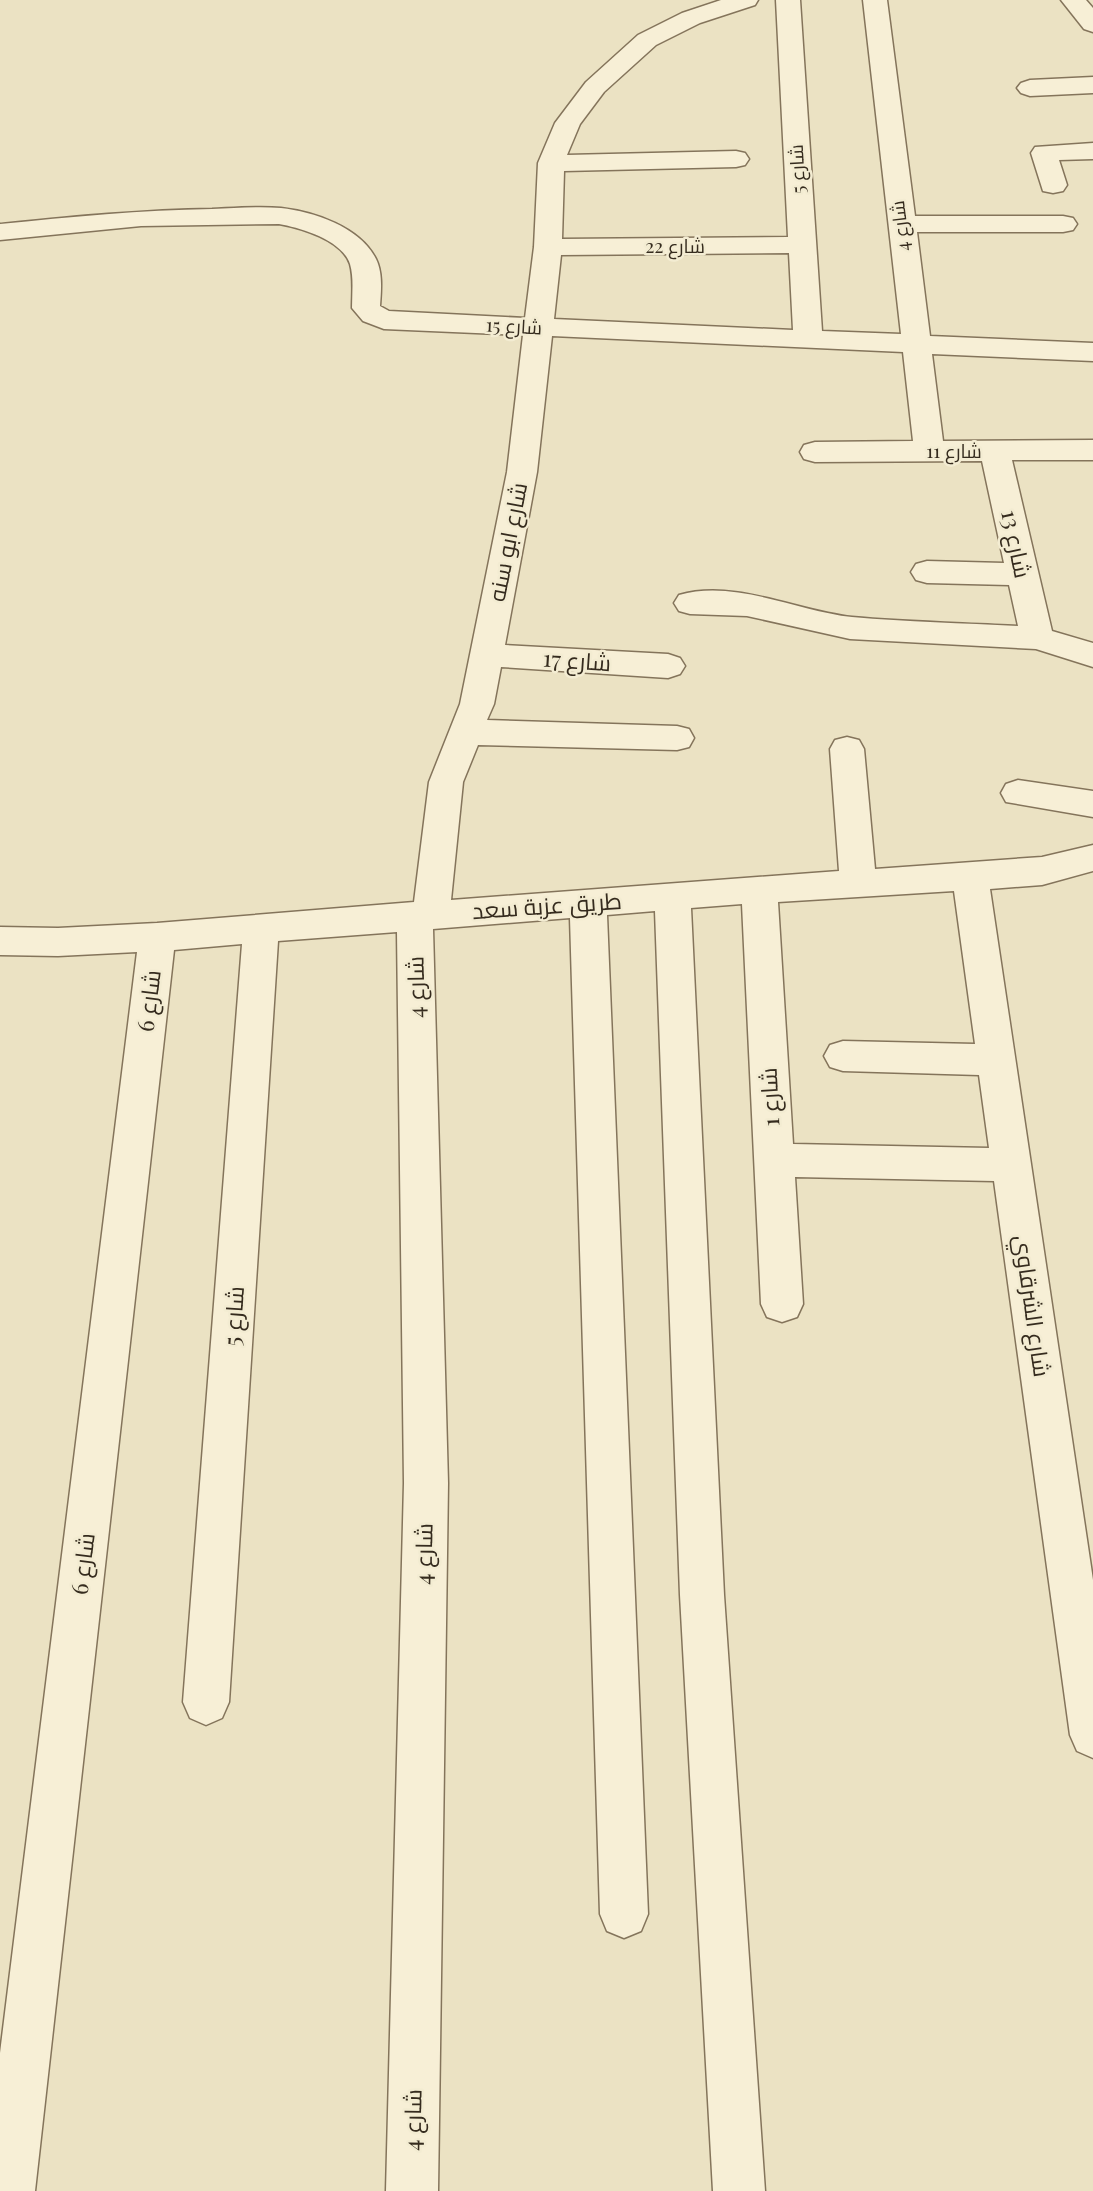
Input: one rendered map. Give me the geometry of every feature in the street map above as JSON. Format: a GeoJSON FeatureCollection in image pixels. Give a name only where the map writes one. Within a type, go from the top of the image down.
{"type":"FeatureCollection","features":[{"type":"Feature","properties":{"kind":"street"},"geometry":{"type":"LineString","coordinates":[[736,159],[551,163],[568,123],[580,105],[647,40],[691,18],[746,0]]}},
{"type":"Feature","properties":{"kind":"street","name":"شارع 5"},"geometry":{"type":"LineString","coordinates":[[788,0],[808,338]]}},
{"type":"Feature","properties":{"kind":"street","name":"شارع 4"},"geometry":{"type":"LineString","coordinates":[[875,0],[929,451]]}},
{"type":"Feature","properties":{"kind":"street"},"geometry":{"type":"LineString","coordinates":[[1073,0],[1093,24]]}},
{"type":"Feature","properties":{"kind":"street"},"geometry":{"type":"LineString","coordinates":[[1030,88],[1093,85]]}},
{"type":"Feature","properties":{"kind":"street"},"geometry":{"type":"LineString","coordinates":[[1053,185],[1044,153],[1093,151]]}},
{"type":"Feature","properties":{"kind":"street","name":"شارع ابو سنه"},"geometry":{"type":"LineString","coordinates":[[423,915],[446,782],[478,704],[522,471],[548,247],[551,163]]}},
{"type":"Feature","properties":{"kind":"street","name":"شارع 15"},"geometry":{"type":"LineString","coordinates":[[0,232],[141,218],[279,216],[302,220],[338,236],[363,260],[367,277],[366,308],[384,320],[1093,352]]}},
{"type":"Feature","properties":{"kind":"street"},"geometry":{"type":"LineString","coordinates":[[900,224],[1063,224]]}},
{"type":"Feature","properties":{"kind":"street","name":"شارع 22"},"geometry":{"type":"LineString","coordinates":[[548,247],[802,245]]}},
{"type":"Feature","properties":{"kind":"street","name":"شارع 11"},"geometry":{"type":"LineString","coordinates":[[815,452],[1093,450]]}},
{"type":"Feature","properties":{"kind":"street","name":"شارع 13"},"geometry":{"type":"LineString","coordinates":[[995,451],[1037,638]]}},
{"type":"Feature","properties":{"kind":"street"},"geometry":{"type":"LineString","coordinates":[[927,572],[1022,574]]}},
{"type":"Feature","properties":{"kind":"street"},"geometry":{"type":"LineString","coordinates":[[691,603],[747,605],[850,628],[1037,638],[1093,655]]}},
{"type":"Feature","properties":{"kind":"street","name":"شارع 17"},"geometry":{"type":"LineString","coordinates":[[487,655],[668,666]]}},
{"type":"Feature","properties":{"kind":"street"},"geometry":{"type":"LineString","coordinates":[[467,732],[677,738]]}},
{"type":"Feature","properties":{"kind":"street"},"geometry":{"type":"LineString","coordinates":[[847,749],[858,884]]}},
{"type":"Feature","properties":{"kind":"street"},"geometry":{"type":"LineString","coordinates":[[1018,793],[1093,804]]}},
{"type":"Feature","properties":{"kind":"street","name":"طريق عزبة سعد"},"geometry":{"type":"LineString","coordinates":[[0,941],[58,942],[157,937],[759,889],[970,878],[1042,871],[1093,858]]}},
{"type":"Feature","properties":{"kind":"street","name":"شارع الشرقاوي"},"geometry":{"type":"LineString","coordinates":[[970,878],[1093,1735]]}},
{"type":"Feature","properties":{"kind":"street","name":"شارع 1"},"geometry":{"type":"LineString","coordinates":[[759,889],[782,1304]]}},
{"type":"Feature","properties":{"kind":"street"},"geometry":{"type":"LineString","coordinates":[[672,897],[702,1595],[739,2191]]}},
{"type":"Feature","properties":{"kind":"street"},"geometry":{"type":"LineString","coordinates":[[588,903],[624,1914]]}},
{"type":"Feature","properties":{"kind":"street","name":"شارع 4"},"geometry":{"type":"LineString","coordinates":[[412,2191],[426,1483],[423,915]]}},
{"type":"Feature","properties":{"kind":"street","name":"شارع 5"},"geometry":{"type":"LineString","coordinates":[[206,1702],[261,930]]}},
{"type":"Feature","properties":{"kind":"street","name":"شارع 6"},"geometry":{"type":"LineString","coordinates":[[9,2191],[157,937]]}},
{"type":"Feature","properties":{"kind":"street"},"geometry":{"type":"LineString","coordinates":[[844,1056],[996,1059]]}},
{"type":"Feature","properties":{"kind":"street"},"geometry":{"type":"LineString","coordinates":[[774,1160],[1011,1165]]}}]}
